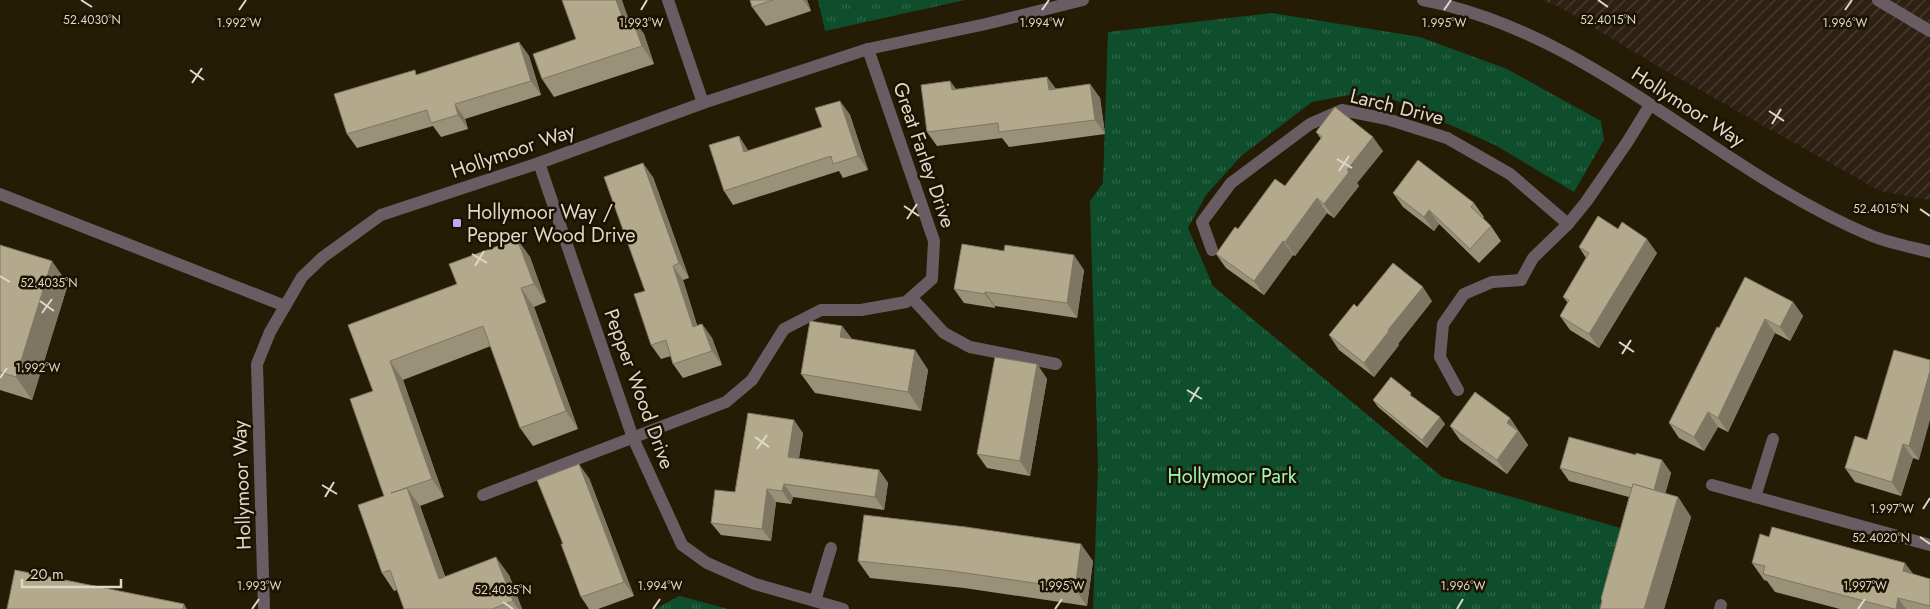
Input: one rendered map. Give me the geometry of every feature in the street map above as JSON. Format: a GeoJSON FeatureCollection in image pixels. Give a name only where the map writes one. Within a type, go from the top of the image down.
{"type":"FeatureCollection","features":[{"type":"Feature","properties":{"kind":"street"},"geometry":{"type":"LineString","coordinates":[[668,0],[703,103]]}},
{"type":"Feature","properties":{"kind":"street","name":"Hollymoor Way"},"geometry":{"type":"LineString","coordinates":[[264,609],[257,364],[270,332],[302,278],[323,257],[381,215],[539,163],[703,103],[868,49],[986,24],[1083,0]]}},
{"type":"Feature","properties":{"kind":"street","name":"Hollymoor Way"},"geometry":{"type":"LineString","coordinates":[[1423,0],[1456,6],[1496,20],[1544,41],[1589,65],[1787,194],[1873,236],[1930,252]]}},
{"type":"Feature","properties":{"kind":"street"},"geometry":{"type":"LineString","coordinates":[[1878,0],[1930,32]]}},
{"type":"Feature","properties":{"kind":"street","name":"Great Farley Drive"},"geometry":{"type":"LineString","coordinates":[[483,495],[726,402],[752,380],[784,329],[821,310],[861,310],[906,302],[932,279],[934,240],[868,49]]}},
{"type":"Feature","properties":{"kind":"street"},"geometry":{"type":"LineString","coordinates":[[1458,390],[1440,357],[1443,324],[1464,294],[1492,282],[1521,280],[1532,258],[1568,224],[1586,202],[1650,105]]}},
{"type":"Feature","properties":{"kind":"street","name":"Larch Drive"},"geometry":{"type":"LineString","coordinates":[[1212,250],[1202,222],[1231,183],[1310,124],[1342,110],[1387,119],[1447,138],[1510,174],[1568,224]]}},
{"type":"Feature","properties":{"kind":"street","name":"Pepper Wood Drive"},"geometry":{"type":"LineString","coordinates":[[539,163],[633,438],[682,545],[706,563],[755,584],[843,609]]}},
{"type":"Feature","properties":{"kind":"street"},"geometry":{"type":"LineString","coordinates":[[0,194],[285,306]]}},
{"type":"Feature","properties":{"kind":"street"},"geometry":{"type":"LineString","coordinates":[[912,298],[944,333],[970,347],[1056,364]]}},
{"type":"Feature","properties":{"kind":"street"},"geometry":{"type":"LineString","coordinates":[[1755,497],[1772,439]]}},
{"type":"Feature","properties":{"kind":"street"},"geometry":{"type":"LineString","coordinates":[[1712,485],[1930,545]]}},
{"type":"Feature","properties":{"kind":"street"},"geometry":{"type":"LineString","coordinates":[[815,601],[831,548]]}},
{"type":"Feature","properties":{"kind":"shaded area"},"geometry":{"type":"Polygon","coordinates":[[[1539,0],[1930,0],[1930,200],[1880,191],[1659,67],[1558,6],[1539,0]]]}},
{"type":"Feature","properties":{"kind":"green space"},"geometry":{"type":"Polygon","coordinates":[[[818,0],[965,0],[825,31],[818,0]]]}},
{"type":"Feature","properties":{"kind":"green space","name":"Hollymoor Park"},"geometry":{"type":"Polygon","coordinates":[[[1272,13],[1420,37],[1507,69],[1601,121],[1604,140],[1574,192],[1495,145],[1390,98],[1349,95],[1312,102],[1241,156],[1206,195],[1188,228],[1213,286],[1442,477],[1631,531],[1608,609],[1093,609],[1098,466],[1090,201],[1103,183],[1108,32],[1272,13]]]}},
{"type":"Feature","properties":{"kind":"green space"},"geometry":{"type":"Polygon","coordinates":[[[680,596],[728,609],[655,609],[680,596]]]}},
{"type":"Feature","properties":{"kind":"building"},"geometry":{"type":"Polygon","coordinates":[[[562,0],[616,0],[623,19],[631,16],[642,46],[542,79],[533,54],[576,39],[562,0]]]}},
{"type":"Feature","properties":{"kind":"building"},"geometry":{"type":"Polygon","coordinates":[[[750,0],[773,0],[752,7],[750,0]]]}},
{"type":"Feature","properties":{"kind":"building"},"geometry":{"type":"Polygon","coordinates":[[[519,42],[531,81],[455,104],[458,115],[431,123],[427,110],[347,134],[334,94],[415,70],[416,75],[519,42]]]}},
{"type":"Feature","properties":{"kind":"building"},"geometry":{"type":"Polygon","coordinates":[[[1047,77],[1049,90],[1090,84],[1095,120],[999,132],[998,123],[927,132],[921,85],[950,81],[952,90],[1047,77]]]}},
{"type":"Feature","properties":{"kind":"building"},"geometry":{"type":"Polygon","coordinates":[[[840,101],[858,156],[833,164],[831,156],[724,191],[709,145],[739,136],[744,152],[822,127],[815,108],[840,101]]]}},
{"type":"Feature","properties":{"kind":"building"},"geometry":{"type":"Polygon","coordinates":[[[1335,107],[1373,137],[1347,170],[1349,172],[1324,204],[1317,198],[1254,281],[1216,254],[1235,227],[1238,229],[1275,179],[1285,186],[1322,137],[1316,132],[1335,107]]]}},
{"type":"Feature","properties":{"kind":"building"},"geometry":{"type":"Polygon","coordinates":[[[1418,160],[1474,203],[1471,207],[1491,226],[1470,249],[1429,210],[1424,217],[1393,193],[1418,160]]]}},
{"type":"Feature","properties":{"kind":"building"},"geometry":{"type":"Polygon","coordinates":[[[643,163],[679,263],[673,266],[693,327],[702,324],[712,351],[673,364],[666,340],[651,345],[634,294],[645,291],[604,177],[643,163]]]}},
{"type":"Feature","properties":{"kind":"building"},"geometry":{"type":"Polygon","coordinates":[[[1598,216],[1618,229],[1622,222],[1647,239],[1589,334],[1560,316],[1569,300],[1563,297],[1589,253],[1579,247],[1598,216]]]}},
{"type":"Feature","properties":{"kind":"building"},"geometry":{"type":"Polygon","coordinates":[[[517,239],[534,284],[521,288],[566,411],[520,428],[483,326],[390,361],[432,479],[391,493],[407,488],[439,579],[496,557],[513,601],[492,609],[404,609],[390,570],[382,573],[358,505],[384,496],[350,399],[373,391],[348,325],[457,284],[449,264],[517,239]]]}},
{"type":"Feature","properties":{"kind":"building"},"geometry":{"type":"Polygon","coordinates":[[[962,244],[1004,251],[1005,245],[1074,255],[1067,303],[954,289],[962,244]]]}},
{"type":"Feature","properties":{"kind":"building"},"geometry":{"type":"Polygon","coordinates":[[[0,245],[52,261],[16,377],[0,372],[0,245]]]}},
{"type":"Feature","properties":{"kind":"building"},"geometry":{"type":"Polygon","coordinates":[[[1393,263],[1423,287],[1364,363],[1329,335],[1354,304],[1357,307],[1393,263]]]}},
{"type":"Feature","properties":{"kind":"building"},"geometry":{"type":"Polygon","coordinates":[[[1745,277],[1793,302],[1780,327],[1765,319],[1718,418],[1708,412],[1694,437],[1669,423],[1717,327],[1719,328],[1745,277]]]}},
{"type":"Feature","properties":{"kind":"building"},"geometry":{"type":"Polygon","coordinates":[[[810,321],[842,326],[840,337],[915,350],[908,392],[801,374],[810,321]]]}},
{"type":"Feature","properties":{"kind":"building"},"geometry":{"type":"Polygon","coordinates":[[[1894,350],[1930,360],[1930,371],[1909,446],[1903,444],[1892,482],[1845,468],[1855,436],[1867,440],[1894,350]]]}},
{"type":"Feature","properties":{"kind":"building"},"geometry":{"type":"Polygon","coordinates":[[[995,357],[1037,364],[1020,461],[977,454],[995,357]]]}},
{"type":"Feature","properties":{"kind":"building"},"geometry":{"type":"Polygon","coordinates":[[[1391,377],[1411,393],[1410,395],[1440,417],[1422,440],[1373,400],[1391,377]]]}},
{"type":"Feature","properties":{"kind":"building"},"geometry":{"type":"Polygon","coordinates":[[[1475,392],[1510,418],[1507,423],[1518,431],[1497,460],[1450,426],[1475,392]]]}},
{"type":"Feature","properties":{"kind":"building"},"geometry":{"type":"Polygon","coordinates":[[[748,413],[794,420],[788,457],[879,470],[875,497],[784,484],[782,491],[767,489],[762,529],[711,523],[715,490],[735,492],[748,413]]]}},
{"type":"Feature","properties":{"kind":"building"},"geometry":{"type":"Polygon","coordinates":[[[1569,437],[1662,460],[1654,490],[1633,484],[1632,488],[1560,468],[1569,437]]]}},
{"type":"Feature","properties":{"kind":"building"},"geometry":{"type":"Polygon","coordinates":[[[579,464],[624,582],[581,597],[561,544],[563,544],[537,480],[579,464]]]}},
{"type":"Feature","properties":{"kind":"building"},"geometry":{"type":"Polygon","coordinates":[[[1633,484],[1678,497],[1644,609],[1600,609],[1601,599],[1633,484]]]}},
{"type":"Feature","properties":{"kind":"building"},"geometry":{"type":"Polygon","coordinates":[[[864,515],[966,527],[1081,544],[1075,589],[952,571],[858,561],[864,515]]]}},
{"type":"Feature","properties":{"kind":"building"},"geometry":{"type":"Polygon","coordinates":[[[1772,527],[1905,563],[1903,571],[1930,579],[1930,606],[1898,598],[1896,609],[1894,609],[1763,574],[1765,566],[1752,563],[1760,534],[1769,537],[1772,527]]]}},
{"type":"Feature","properties":{"kind":"building"},"geometry":{"type":"Polygon","coordinates":[[[15,570],[184,604],[183,609],[7,609],[15,570]]]}},
{"type":"Feature","properties":{"kind":"place","name":"Hollymoor Way / Pepper Wood Drive"},"geometry":{"type":"Point","coordinates":[457,223]}}]}
